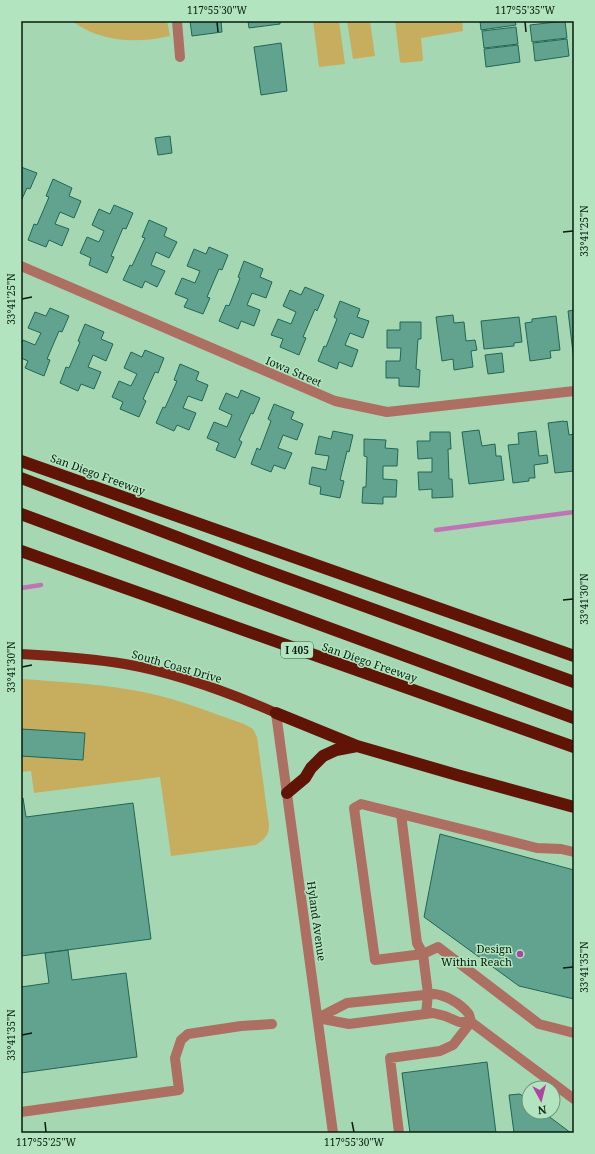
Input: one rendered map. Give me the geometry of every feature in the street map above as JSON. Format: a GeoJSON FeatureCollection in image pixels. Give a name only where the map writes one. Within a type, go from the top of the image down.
{"type":"FeatureCollection","features":[{"type":"Feature","properties":{"kind":"highway","name":"San Diego Freeway"},"geometry":{"type":"LineString","coordinates":[[21,461],[574,656]]}},
{"type":"Feature","properties":{"kind":"highway"},"geometry":{"type":"LineString","coordinates":[[21,478],[574,682]]}},
{"type":"Feature","properties":{"kind":"highway"},"geometry":{"type":"LineString","coordinates":[[21,514],[574,718]]}},
{"type":"Feature","properties":{"kind":"highway","name":"San Diego Freeway"},"geometry":{"type":"LineString","coordinates":[[21,552],[574,747]]}},
{"type":"Feature","properties":{"kind":"highway"},"geometry":{"type":"LineString","coordinates":[[276,713],[357,746],[574,807]]}},
{"type":"Feature","properties":{"kind":"highway"},"geometry":{"type":"LineString","coordinates":[[287,793],[305,778],[311,768],[323,756],[336,750],[357,746]]}},
{"type":"Feature","properties":{"kind":"main road","name":"South Coast Drive"},"geometry":{"type":"LineString","coordinates":[[21,654],[101,660],[157,670],[246,700],[276,713]]}},
{"type":"Feature","properties":{"kind":"street"},"geometry":{"type":"LineString","coordinates":[[177,21],[180,57]]}},
{"type":"Feature","properties":{"kind":"street","name":"Iowa Street"},"geometry":{"type":"LineString","coordinates":[[21,266],[335,401],[387,412],[574,391]]}},
{"type":"Feature","properties":{"kind":"street","name":"Hyland Avenue"},"geometry":{"type":"LineString","coordinates":[[276,713],[333,1133]]}},
{"type":"Feature","properties":{"kind":"street"},"geometry":{"type":"LineString","coordinates":[[574,852],[561,849],[537,848],[361,804],[354,808],[375,960],[423,954],[438,947],[539,1024],[574,1033]]}},
{"type":"Feature","properties":{"kind":"street"},"geometry":{"type":"LineString","coordinates":[[401,814],[417,944],[423,954],[428,994],[426,1014]]}},
{"type":"Feature","properties":{"kind":"street"},"geometry":{"type":"LineString","coordinates":[[318,1018],[347,1003],[428,994],[441,995],[451,999],[468,1013],[471,1022],[574,1099]]}},
{"type":"Feature","properties":{"kind":"street"},"geometry":{"type":"LineString","coordinates":[[318,1018],[349,1024],[426,1014],[439,1014],[459,1022],[471,1022]]}},
{"type":"Feature","properties":{"kind":"street"},"geometry":{"type":"LineString","coordinates":[[399,1133],[390,1058],[440,1051],[453,1045],[471,1022]]}},
{"type":"Feature","properties":{"kind":"street"},"geometry":{"type":"LineString","coordinates":[[21,1112],[179,1090],[175,1058],[182,1040],[188,1034],[242,1026],[272,1024]]}},
{"type":"Feature","properties":{"kind":"shaded area"},"geometry":{"type":"Polygon","coordinates":[[[72,21],[167,21],[170,36],[144,40],[119,39],[94,33],[72,21]]]}},
{"type":"Feature","properties":{"kind":"shaded area"},"geometry":{"type":"Polygon","coordinates":[[[313,21],[339,21],[345,64],[319,67],[313,21]]]}},
{"type":"Feature","properties":{"kind":"shaded area"},"geometry":{"type":"Polygon","coordinates":[[[347,21],[370,21],[375,56],[353,59],[347,21]]]}},
{"type":"Feature","properties":{"kind":"shaded area"},"geometry":{"type":"Polygon","coordinates":[[[395,21],[462,21],[463,31],[421,38],[423,60],[402,63],[400,62],[395,21]]]}},
{"type":"Feature","properties":{"kind":"shaded area"},"geometry":{"type":"Polygon","coordinates":[[[21,679],[101,685],[148,693],[196,707],[244,724],[253,729],[257,737],[269,825],[266,836],[256,845],[171,856],[160,777],[34,793],[31,771],[21,772],[21,679]]]}},
{"type":"Feature","properties":{"kind":"building"},"geometry":{"type":"Polygon","coordinates":[[[190,21],[221,21],[222,32],[192,36],[190,21]]]}},
{"type":"Feature","properties":{"kind":"building"},"geometry":{"type":"Polygon","coordinates":[[[248,21],[280,21],[280,24],[249,28],[248,21]]]}},
{"type":"Feature","properties":{"kind":"building"},"geometry":{"type":"Polygon","coordinates":[[[480,21],[515,21],[516,25],[481,30],[480,21]]]}},
{"type":"Feature","properties":{"kind":"building"},"geometry":{"type":"Polygon","coordinates":[[[565,21],[567,38],[532,42],[530,25],[565,21]]]}},
{"type":"Feature","properties":{"kind":"building"},"geometry":{"type":"Polygon","coordinates":[[[516,27],[518,44],[484,48],[482,31],[516,27]]]}},
{"type":"Feature","properties":{"kind":"building"},"geometry":{"type":"Polygon","coordinates":[[[567,39],[569,56],[535,61],[533,43],[567,39]]]}},
{"type":"Feature","properties":{"kind":"building"},"geometry":{"type":"Polygon","coordinates":[[[281,43],[287,91],[261,95],[254,47],[281,43]]]}},
{"type":"Feature","properties":{"kind":"building"},"geometry":{"type":"Polygon","coordinates":[[[518,45],[520,62],[486,67],[484,49],[518,45]]]}},
{"type":"Feature","properties":{"kind":"building"},"geometry":{"type":"Polygon","coordinates":[[[170,136],[172,153],[158,155],[155,138],[170,136]]]}},
{"type":"Feature","properties":{"kind":"building"},"geometry":{"type":"Polygon","coordinates":[[[21,167],[37,173],[30,189],[27,188],[21,201],[21,167]]]}},
{"type":"Feature","properties":{"kind":"building"},"geometry":{"type":"Polygon","coordinates":[[[53,179],[72,188],[69,196],[81,201],[74,218],[60,212],[55,224],[69,229],[62,246],[49,240],[46,247],[28,240],[34,224],[37,225],[49,197],[46,196],[53,179]]]}},
{"type":"Feature","properties":{"kind":"building"},"geometry":{"type":"Polygon","coordinates":[[[114,205],[133,213],[126,229],[123,228],[111,256],[114,257],[107,273],[89,265],[91,258],[80,253],[87,237],[99,242],[104,231],[92,225],[99,209],[110,214],[114,205]]]}},
{"type":"Feature","properties":{"kind":"building"},"geometry":{"type":"Polygon","coordinates":[[[149,220],[167,228],[164,236],[177,242],[169,258],[156,252],[151,265],[165,271],[157,287],[145,281],[142,288],[123,280],[130,265],[132,266],[145,238],[142,237],[149,220]]]}},
{"type":"Feature","properties":{"kind":"building"},"geometry":{"type":"Polygon","coordinates":[[[209,247],[228,255],[222,270],[219,269],[207,297],[210,298],[203,314],[184,307],[188,299],[175,294],[182,278],[195,283],[200,271],[187,266],[194,249],[206,254],[209,247]]]}},
{"type":"Feature","properties":{"kind":"building"},"geometry":{"type":"Polygon","coordinates":[[[244,261],[263,269],[260,277],[272,282],[266,298],[252,293],[247,305],[260,310],[254,326],[241,321],[238,329],[219,321],[226,305],[229,306],[240,278],[238,277],[244,261]]]}},
{"type":"Feature","properties":{"kind":"building"},"geometry":{"type":"Polygon","coordinates":[[[305,287],[324,295],[317,311],[315,309],[303,337],[306,338],[299,355],[280,347],[283,339],[271,335],[278,319],[291,324],[296,312],[283,306],[290,290],[301,295],[305,287]]]}},
{"type":"Feature","properties":{"kind":"building"},"geometry":{"type":"Polygon","coordinates":[[[340,301],[360,309],[357,317],[369,321],[363,338],[350,333],[345,345],[358,350],[352,367],[339,362],[337,369],[318,361],[324,346],[326,347],[337,319],[334,317],[340,301]]]}},
{"type":"Feature","properties":{"kind":"building"},"geometry":{"type":"Polygon","coordinates":[[[50,308],[69,316],[62,332],[59,331],[47,359],[50,360],[44,376],[25,368],[28,361],[21,358],[21,344],[23,340],[35,345],[41,333],[28,328],[35,312],[46,316],[50,308]]]}},
{"type":"Feature","properties":{"kind":"building"},"geometry":{"type":"Polygon","coordinates":[[[574,310],[574,361],[568,311],[574,310]]]}},
{"type":"Feature","properties":{"kind":"building"},"geometry":{"type":"Polygon","coordinates":[[[453,315],[454,323],[464,322],[466,341],[475,340],[477,350],[471,351],[473,367],[454,370],[453,359],[442,361],[436,317],[453,315]]]}},
{"type":"Feature","properties":{"kind":"building"},"geometry":{"type":"Polygon","coordinates":[[[556,316],[560,350],[550,351],[551,358],[530,361],[525,323],[532,322],[532,319],[556,316]]]}},
{"type":"Feature","properties":{"kind":"building"},"geometry":{"type":"Polygon","coordinates":[[[519,317],[522,342],[514,343],[514,346],[484,349],[481,321],[519,317]]]}},
{"type":"Feature","properties":{"kind":"building"},"geometry":{"type":"Polygon","coordinates":[[[400,322],[421,322],[421,339],[418,339],[416,369],[420,370],[419,387],[399,386],[399,378],[386,378],[386,361],[400,361],[401,348],[387,348],[387,330],[400,330],[400,322]]]}},
{"type":"Feature","properties":{"kind":"building"},"geometry":{"type":"Polygon","coordinates":[[[85,324],[104,332],[101,339],[113,344],[106,361],[93,355],[88,367],[101,372],[94,389],[81,384],[78,391],[60,383],[66,367],[69,368],[80,342],[78,341],[85,324]]]}},
{"type":"Feature","properties":{"kind":"building"},"geometry":{"type":"Polygon","coordinates":[[[145,350],[164,358],[158,373],[155,372],[143,399],[146,401],[139,417],[120,409],[123,402],[112,397],[119,381],[131,386],[137,374],[124,368],[131,352],[142,357],[145,350]]]}},
{"type":"Feature","properties":{"kind":"building"},"geometry":{"type":"Polygon","coordinates":[[[502,353],[504,372],[488,374],[485,355],[502,353]]]}},
{"type":"Feature","properties":{"kind":"building"},"geometry":{"type":"Polygon","coordinates":[[[180,364],[199,372],[196,380],[208,385],[202,401],[188,396],[183,408],[196,413],[189,430],[177,425],[174,431],[156,423],[163,407],[165,408],[177,381],[174,380],[180,364]]]}},
{"type":"Feature","properties":{"kind":"building"},"geometry":{"type":"Polygon","coordinates":[[[241,390],[260,398],[253,414],[251,413],[239,440],[242,442],[235,458],[216,450],[219,443],[207,438],[214,422],[227,427],[232,415],[219,409],[226,393],[238,398],[241,390]]]}},
{"type":"Feature","properties":{"kind":"building"},"geometry":{"type":"Polygon","coordinates":[[[274,404],[294,412],[291,419],[303,424],[297,440],[283,435],[278,448],[292,453],[285,469],[274,465],[271,472],[251,464],[257,448],[260,450],[271,421],[268,419],[274,404]]]}},
{"type":"Feature","properties":{"kind":"building"},"geometry":{"type":"Polygon","coordinates":[[[567,421],[569,435],[574,434],[574,471],[555,473],[548,423],[567,421]]]}},
{"type":"Feature","properties":{"kind":"building"},"geometry":{"type":"Polygon","coordinates":[[[479,430],[482,446],[495,444],[496,456],[501,456],[504,480],[469,484],[462,432],[479,430]]]}},
{"type":"Feature","properties":{"kind":"building"},"geometry":{"type":"Polygon","coordinates":[[[333,431],[353,435],[349,452],[347,451],[340,480],[344,481],[340,498],[320,494],[321,487],[309,484],[312,467],[326,470],[329,456],[315,454],[319,436],[331,439],[333,431]]]}},
{"type":"Feature","properties":{"kind":"building"},"geometry":{"type":"Polygon","coordinates":[[[536,431],[539,456],[547,455],[548,463],[534,465],[535,478],[529,478],[529,481],[513,483],[508,445],[519,444],[518,433],[536,431]]]}},
{"type":"Feature","properties":{"kind":"building"},"geometry":{"type":"Polygon","coordinates":[[[430,432],[450,432],[451,449],[448,449],[449,479],[452,479],[453,497],[432,498],[432,489],[419,490],[418,472],[432,472],[432,458],[418,459],[417,441],[430,441],[430,432]]]}},
{"type":"Feature","properties":{"kind":"building"},"geometry":{"type":"Polygon","coordinates":[[[364,439],[386,440],[385,448],[398,449],[397,466],[383,466],[383,479],[397,480],[396,497],[383,497],[383,504],[362,503],[363,487],[366,487],[367,457],[364,456],[364,439]]]}},
{"type":"Feature","properties":{"kind":"building"},"geometry":{"type":"Polygon","coordinates":[[[21,729],[85,733],[83,760],[21,756],[21,729]]]}},
{"type":"Feature","properties":{"kind":"building"},"geometry":{"type":"Polygon","coordinates":[[[21,798],[23,798],[26,817],[133,803],[151,939],[21,956],[21,798]]]}},
{"type":"Feature","properties":{"kind":"building"},"geometry":{"type":"Polygon","coordinates":[[[440,834],[574,870],[574,999],[519,986],[424,917],[440,834]]]}},
{"type":"Feature","properties":{"kind":"building"},"geometry":{"type":"Polygon","coordinates":[[[68,950],[72,980],[126,973],[137,1057],[21,1073],[21,987],[49,983],[45,953],[68,950]]]}},
{"type":"Feature","properties":{"kind":"building"},"geometry":{"type":"Polygon","coordinates":[[[487,1062],[496,1133],[410,1133],[402,1073],[487,1062]]]}},
{"type":"Feature","properties":{"kind":"building"},"geometry":{"type":"Polygon","coordinates":[[[509,1095],[521,1095],[521,1120],[554,1120],[571,1133],[514,1133],[509,1095]]]}},
{"type":"Feature","properties":{"kind":"waterway"},"geometry":{"type":"LineString","coordinates":[[436,530],[574,512]]}},
{"type":"Feature","properties":{"kind":"waterway"},"geometry":{"type":"LineString","coordinates":[[21,588],[41,585]]}},
{"type":"Feature","properties":{"kind":"place","name":"Design Within Reach"},"geometry":{"type":"Point","coordinates":[520,954]}}]}
